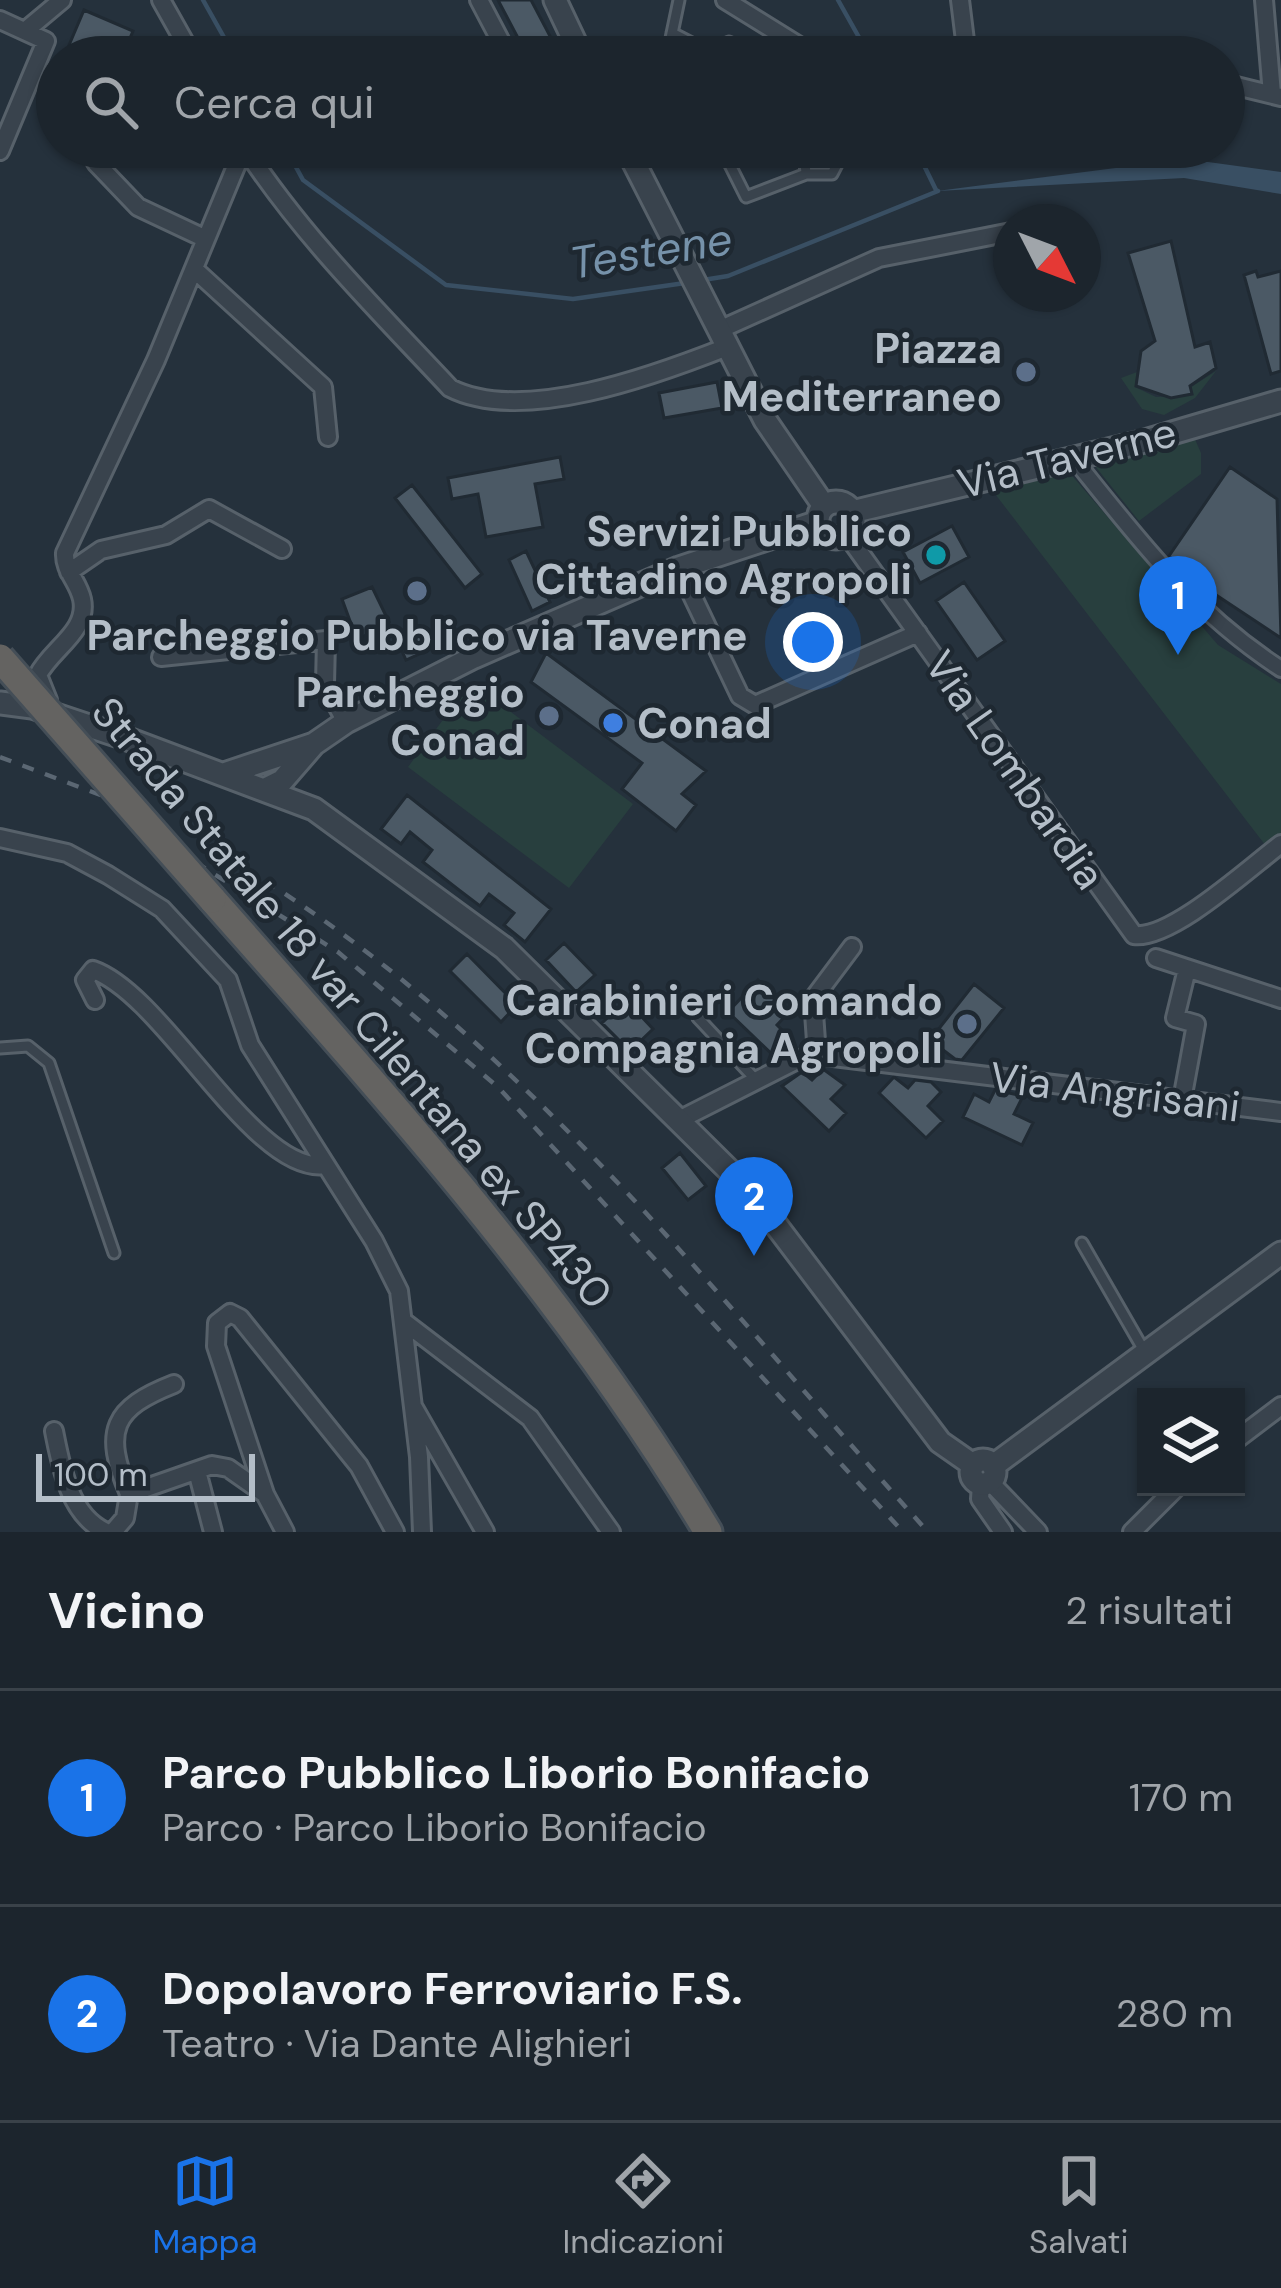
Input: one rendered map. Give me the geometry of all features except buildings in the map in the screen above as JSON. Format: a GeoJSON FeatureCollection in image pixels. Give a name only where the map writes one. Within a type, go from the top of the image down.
{"type":"FeatureCollection","features":[{"type":"Feature","properties":{"kind":"highway","name":"Strada Statale 18 var Cilentana ex SP430"},"geometry":{"type":"LineString","coordinates":[[0,658],[544,1285],[621,1392],[708,1532]]}},
{"type":"Feature","properties":{"kind":"street"},"geometry":{"type":"LineString","coordinates":[[25,31],[63,0]]}},
{"type":"Feature","properties":{"kind":"street"},"geometry":{"type":"LineString","coordinates":[[48,36],[63,0]]}},
{"type":"Feature","properties":{"kind":"street"},"geometry":{"type":"LineString","coordinates":[[160,0],[181,36]]}},
{"type":"Feature","properties":{"kind":"street"},"geometry":{"type":"LineString","coordinates":[[479,0],[498,36]]}},
{"type":"Feature","properties":{"kind":"street"},"geometry":{"type":"LineString","coordinates":[[555,0],[572,36]]}},
{"type":"Feature","properties":{"kind":"street"},"geometry":{"type":"LineString","coordinates":[[725,0],[787,36]]}},
{"type":"Feature","properties":{"kind":"street"},"geometry":{"type":"LineString","coordinates":[[960,0],[964,36]]}},
{"type":"Feature","properties":{"kind":"street"},"geometry":{"type":"LineString","coordinates":[[1245,88],[1276,96],[1270,9]]}},
{"type":"Feature","properties":{"kind":"street"},"geometry":{"type":"LineString","coordinates":[[0,20],[36,36]]}},
{"type":"Feature","properties":{"kind":"street"},"geometry":{"type":"LineString","coordinates":[[0,151],[36,65]]}},
{"type":"Feature","properties":{"kind":"street"},"geometry":{"type":"LineString","coordinates":[[101,168],[137,207],[206,238]]}},
{"type":"Feature","properties":{"kind":"street"},"geometry":{"type":"LineString","coordinates":[[58,716],[38,675],[82,621],[84,605],[65,553],[235,168]]}},
{"type":"Feature","properties":{"kind":"street"},"geometry":{"type":"LineString","coordinates":[[258,168],[314,242],[450,388],[473,400],[515,401],[643,380],[721,334],[878,258],[993,236]]}},
{"type":"Feature","properties":{"kind":"street"},"geometry":{"type":"LineString","coordinates":[[264,790],[300,754],[346,722],[474,657],[679,568],[821,514],[839,502],[852,512],[853,527],[847,535],[831,538],[821,514],[765,420],[636,168]]}},
{"type":"Feature","properties":{"kind":"street"},"geometry":{"type":"LineString","coordinates":[[194,268],[323,386],[328,436]]}},
{"type":"Feature","properties":{"kind":"street","name":"Via Taverne"},"geometry":{"type":"LineString","coordinates":[[852,512],[1074,459],[1281,401]]}},
{"type":"Feature","properties":{"kind":"street"},"geometry":{"type":"LineString","coordinates":[[1074,459],[1173,582],[1225,633],[1281,670]]}},
{"type":"Feature","properties":{"kind":"street"},"geometry":{"type":"LineString","coordinates":[[69,572],[101,550],[166,535],[208,509],[283,549]]}},
{"type":"Feature","properties":{"kind":"street","name":"Via Lombardia"},"geometry":{"type":"LineString","coordinates":[[847,535],[1134,934],[1148,936],[1281,844]]}},
{"type":"Feature","properties":{"kind":"street"},"geometry":{"type":"LineString","coordinates":[[679,568],[740,696],[755,705],[918,634]]}},
{"type":"Feature","properties":{"kind":"street"},"geometry":{"type":"LineString","coordinates":[[161,657],[326,640],[325,683],[346,722]]}},
{"type":"Feature","properties":{"kind":"street"},"geometry":{"type":"LineString","coordinates":[[0,686],[32,707]]}},
{"type":"Feature","properties":{"kind":"street"},"geometry":{"type":"LineString","coordinates":[[0,703],[32,707],[314,809],[504,948],[751,1192],[940,1442],[984,1474],[1038,1532]]}},
{"type":"Feature","properties":{"kind":"street"},"geometry":{"type":"LineString","coordinates":[[226,774],[300,754]]}},
{"type":"Feature","properties":{"kind":"street"},"geometry":{"type":"LineString","coordinates":[[300,754],[298,776],[314,809]]}},
{"type":"Feature","properties":{"kind":"street"},"geometry":{"type":"LineString","coordinates":[[0,838],[68,853],[162,909],[196,939],[228,980],[250,1045],[399,1291],[422,1532]]}},
{"type":"Feature","properties":{"kind":"street"},"geometry":{"type":"LineString","coordinates":[[677,1121],[760,1084],[800,1059],[818,1055],[813,999],[852,947]]}},
{"type":"Feature","properties":{"kind":"street"},"geometry":{"type":"LineString","coordinates":[[1156,958],[1281,999]]}},
{"type":"Feature","properties":{"kind":"street"},"geometry":{"type":"LineString","coordinates":[[95,1000],[85,980],[93,970],[156,1020],[242,1119],[300,1163],[326,1165]]}},
{"type":"Feature","properties":{"kind":"street"},"geometry":{"type":"LineString","coordinates":[[1182,1100],[1196,1024],[1175,1018],[1187,970]]}},
{"type":"Feature","properties":{"kind":"street","name":"Via Angrisani"},"geometry":{"type":"LineString","coordinates":[[818,1055],[1281,1112]]}},
{"type":"Feature","properties":{"kind":"street"},"geometry":{"type":"LineString","coordinates":[[1003,1532],[980,1499],[984,1474],[1281,1253]]}},
{"type":"Feature","properties":{"kind":"street"},"geometry":{"type":"LineString","coordinates":[[285,1532],[265,1494],[216,1346],[217,1323],[230,1313],[240,1318],[359,1466],[395,1532]]}},
{"type":"Feature","properties":{"kind":"street"},"geometry":{"type":"LineString","coordinates":[[404,1321],[530,1418],[611,1532]]}},
{"type":"Feature","properties":{"kind":"street"},"geometry":{"type":"LineString","coordinates":[[54,1431],[63,1476],[89,1520],[110,1532],[124,1518],[129,1494],[116,1444],[118,1418],[126,1406],[174,1384]]}},
{"type":"Feature","properties":{"kind":"street"},"geometry":{"type":"LineString","coordinates":[[1245,1432],[1281,1406]]}},
{"type":"Feature","properties":{"kind":"street"},"geometry":{"type":"LineString","coordinates":[[412,1407],[421,1413],[485,1532]]}},
{"type":"Feature","properties":{"kind":"street"},"geometry":{"type":"LineString","coordinates":[[129,1494],[212,1465],[228,1468],[265,1494]]}},
{"type":"Feature","properties":{"kind":"street"},"geometry":{"type":"LineString","coordinates":[[197,1471],[213,1532]]}},
{"type":"Feature","properties":{"kind":"street"},"geometry":{"type":"LineString","coordinates":[[1132,1532],[1168,1496]]}},
{"type":"Feature","properties":{"kind":"lane"},"geometry":{"type":"LineString","coordinates":[[672,36],[679,0]]}},
{"type":"Feature","properties":{"kind":"lane"},"geometry":{"type":"LineString","coordinates":[[672,33],[676,36]]}},
{"type":"Feature","properties":{"kind":"lane"},"geometry":{"type":"LineString","coordinates":[[732,168],[746,197],[806,174],[832,174],[835,168]]}},
{"type":"Feature","properties":{"kind":"lane"},"geometry":{"type":"LineString","coordinates":[[806,168],[806,174]]}},
{"type":"Feature","properties":{"kind":"lane"},"geometry":{"type":"LineString","coordinates":[[698,1018],[760,1084]]}},
{"type":"Feature","properties":{"kind":"lane"},"geometry":{"type":"LineString","coordinates":[[0,1048],[28,1046],[49,1063],[114,1252]]}},
{"type":"Feature","properties":{"kind":"lane"},"geometry":{"type":"LineString","coordinates":[[1082,1243],[1146,1354]]}},
{"type":"Feature","properties":{"kind":"green space"},"geometry":{"type":"Polygon","coordinates":[[[1216,371],[1195,398],[1164,415],[1142,409],[1121,378],[1137,372],[1135,387],[1156,397],[1193,395],[1191,387],[1216,371]]]}},
{"type":"Feature","properties":{"kind":"green space"},"geometry":{"type":"Polygon","coordinates":[[[1194,437],[1201,453],[1201,474],[1139,521],[1095,466],[1194,437]]]}},
{"type":"Feature","properties":{"kind":"green space"},"geometry":{"type":"Polygon","coordinates":[[[1068,471],[1218,645],[1281,684],[1281,835],[1266,846],[992,490],[1068,471]]]}},
{"type":"Feature","properties":{"kind":"green space"},"geometry":{"type":"Polygon","coordinates":[[[471,682],[633,804],[569,888],[408,767],[471,682]]]}},
{"type":"Feature","properties":{"kind":"water"},"geometry":{"type":"Polygon","coordinates":[[[1245,167],[1281,172],[1281,194],[1184,178],[937,191],[1116,168],[1245,167]]]}},
{"type":"Feature","properties":{"kind":"waterway","name":"Testene"},"geometry":{"type":"LineString","coordinates":[[203,0],[223,36]]}},
{"type":"Feature","properties":{"kind":"waterway"},"geometry":{"type":"LineString","coordinates":[[838,0],[858,36]]}},
{"type":"Feature","properties":{"kind":"waterway","name":"Testene"},"geometry":{"type":"LineString","coordinates":[[296,168],[303,180],[446,285],[573,299],[685,283]]}},
{"type":"Feature","properties":{"kind":"waterway"},"geometry":{"type":"LineString","coordinates":[[925,168],[936,190]]}},
{"type":"Feature","properties":{"kind":"waterway","name":"Testene"},"geometry":{"type":"LineString","coordinates":[[703,280],[728,276],[938,191]]}},
{"type":"Feature","properties":{"kind":"railway"},"geometry":{"type":"LineString","coordinates":[[0,757],[103,796]]}},
{"type":"Feature","properties":{"kind":"railway"},"geometry":{"type":"LineString","coordinates":[[203,844],[310,911],[410,986],[504,1069],[679,1249],[928,1532]]}},
{"type":"Feature","properties":{"kind":"railway"},"geometry":{"type":"LineString","coordinates":[[195,862],[338,952],[498,1087],[903,1532]]}},
{"type":"Feature","properties":{"kind":"place","name":"Piazza Mediterraneo"},"geometry":{"type":"Point","coordinates":[1026,372]}},
{"type":"Feature","properties":{"kind":"place","name":"Servizi Pubblico Cittadino Agropoli"},"geometry":{"type":"Point","coordinates":[936,555]}},
{"type":"Feature","properties":{"kind":"place","name":"Parcheggio Pubblico via Taverne"},"geometry":{"type":"Point","coordinates":[417,591]}},
{"type":"Feature","properties":{"kind":"place","name":"Parco Pubblico Liborio Bonifacio"},"geometry":{"type":"Point","coordinates":[1178,655]}},
{"type":"Feature","properties":{"kind":"place","name":"Parcheggio Conad"},"geometry":{"type":"Point","coordinates":[549,716]}},
{"type":"Feature","properties":{"kind":"place","name":"Conad"},"geometry":{"type":"Point","coordinates":[613,723]}},
{"type":"Feature","properties":{"kind":"place","name":"Carabinieri Comando Compagnia Agropoli"},"geometry":{"type":"Point","coordinates":[967,1024]}},
{"type":"Feature","properties":{"kind":"place","name":"Dopolavoro Ferroviario F.S."},"geometry":{"type":"Point","coordinates":[754,1256]}}]}
